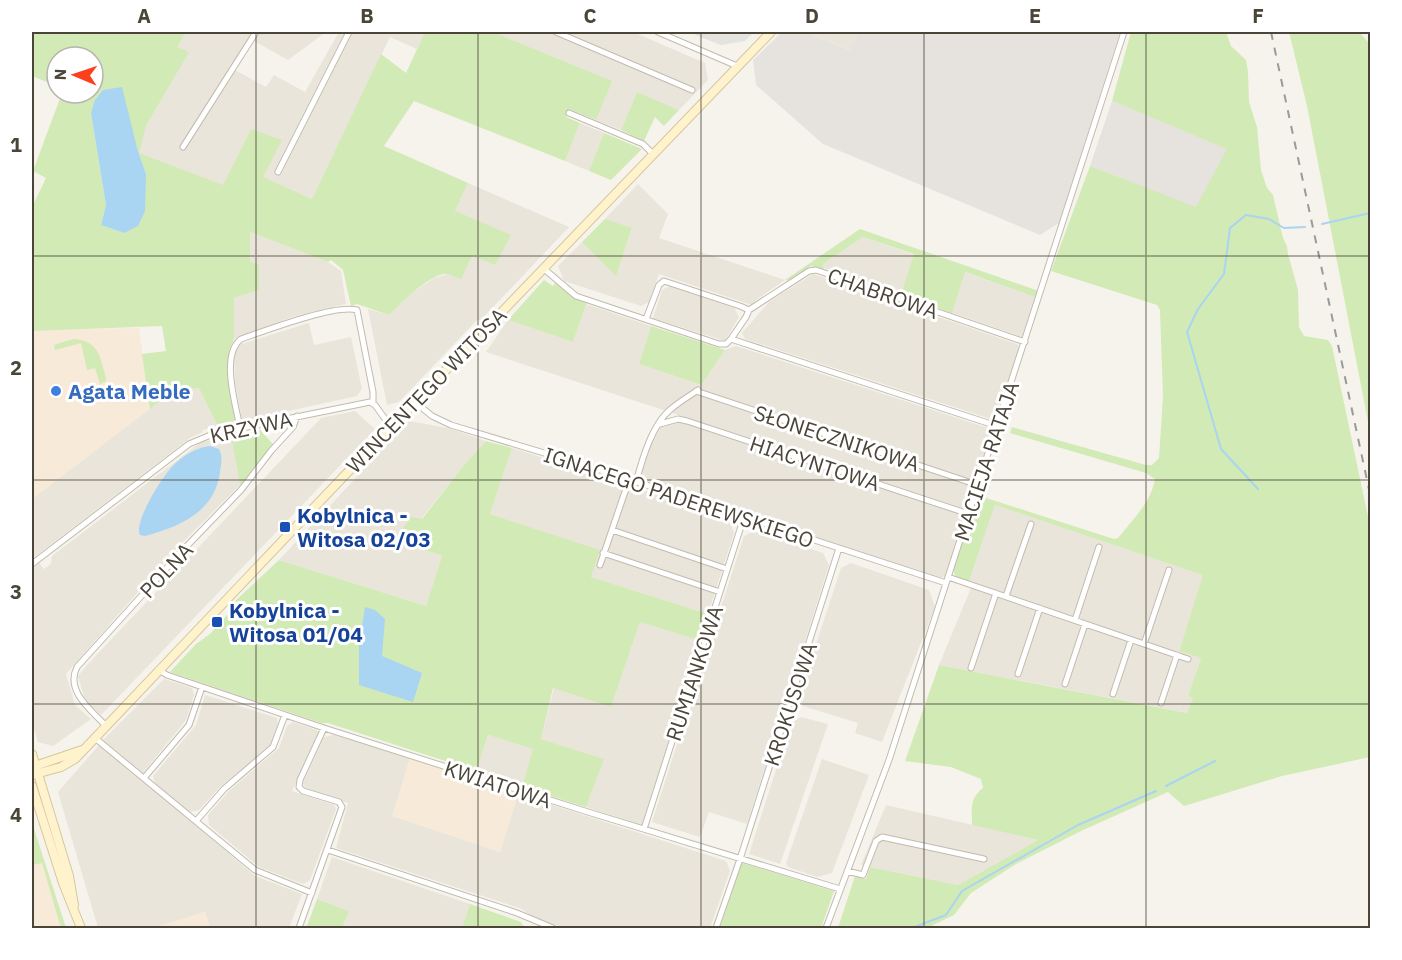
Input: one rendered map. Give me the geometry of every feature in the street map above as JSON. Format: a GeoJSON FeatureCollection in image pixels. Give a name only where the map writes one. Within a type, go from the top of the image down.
{"type":"FeatureCollection","features":[{"type":"Feature","properties":{"kind":"street"},"geometry":{"type":"LineString","coordinates":[[183,147],[256,32]]}},
{"type":"Feature","properties":{"kind":"street"},"geometry":{"type":"LineString","coordinates":[[278,172],[349,32]]}},
{"type":"Feature","properties":{"kind":"street"},"geometry":{"type":"LineString","coordinates":[[556,32],[692,90]]}},
{"type":"Feature","properties":{"kind":"street"},"geometry":{"type":"LineString","coordinates":[[658,32],[737,66]]}},
{"type":"Feature","properties":{"kind":"street","name":"WINCENTEGO WITOSA"},"geometry":{"type":"LineString","coordinates":[[34,770],[83,750],[95,738],[771,32]]}},
{"type":"Feature","properties":{"kind":"street","name":"MACIEJA RATAJA"},"geometry":{"type":"LineString","coordinates":[[826,928],[889,760],[1124,32]]}},
{"type":"Feature","properties":{"kind":"street"},"geometry":{"type":"LineString","coordinates":[[569,113],[643,144],[653,154]]}},
{"type":"Feature","properties":{"kind":"street"},"geometry":{"type":"LineString","coordinates":[[543,268],[576,296],[719,344],[726,344],[731,339],[997,426]]}},
{"type":"Feature","properties":{"kind":"street","name":"CHABROWA"},"geometry":{"type":"LineString","coordinates":[[731,339],[749,310],[809,271],[816,270],[1025,342]]}},
{"type":"Feature","properties":{"kind":"street"},"geometry":{"type":"LineString","coordinates":[[646,319],[659,285],[664,281],[749,310]]}},
{"type":"Feature","properties":{"kind":"street"},"geometry":{"type":"LineString","coordinates":[[240,428],[231,383],[231,352],[236,343],[241,339],[298,320],[343,309],[357,310],[373,392],[373,403],[391,428]]}},
{"type":"Feature","properties":{"kind":"street","name":"SŁONECZNIKOWA"},"geometry":{"type":"LineString","coordinates":[[660,423],[671,409],[698,390],[978,485]]}},
{"type":"Feature","properties":{"kind":"street","name":"KRZYWA"},"geometry":{"type":"LineString","coordinates":[[32,564],[189,444],[206,436],[240,428],[367,402],[373,403]]}},
{"type":"Feature","properties":{"kind":"street","name":"IGNACEGO PADEREWSKIEGO"},"geometry":{"type":"LineString","coordinates":[[416,402],[432,416],[452,425],[839,548],[996,593],[1188,659]]}},
{"type":"Feature","properties":{"kind":"street","name":"POLNA"},"geometry":{"type":"LineString","coordinates":[[106,726],[81,700],[76,691],[73,680],[77,667],[241,490],[293,427],[297,416]]}},
{"type":"Feature","properties":{"kind":"street","name":"HIACYNTOWA"},"geometry":{"type":"LineString","coordinates":[[660,423],[678,419],[687,421],[969,514]]}},
{"type":"Feature","properties":{"kind":"street"},"geometry":{"type":"LineString","coordinates":[[636,482],[645,450],[660,423]]}},
{"type":"Feature","properties":{"kind":"street"},"geometry":{"type":"LineString","coordinates":[[600,565],[629,480]]}},
{"type":"Feature","properties":{"kind":"street","name":"RUMIANKOWA"},"geometry":{"type":"LineString","coordinates":[[644,829],[744,517]]}},
{"type":"Feature","properties":{"kind":"street"},"geometry":{"type":"LineString","coordinates":[[1006,597],[1031,524]]}},
{"type":"Feature","properties":{"kind":"street"},"geometry":{"type":"LineString","coordinates":[[612,530],[727,569]]}},
{"type":"Feature","properties":{"kind":"street"},"geometry":{"type":"LineString","coordinates":[[1075,620],[1099,547]]}},
{"type":"Feature","properties":{"kind":"street","name":"KROKUSOWA"},"geometry":{"type":"LineString","coordinates":[[716,928],[740,860],[839,548]]}},
{"type":"Feature","properties":{"kind":"street"},"geometry":{"type":"LineString","coordinates":[[603,554],[720,592]]}},
{"type":"Feature","properties":{"kind":"street"},"geometry":{"type":"LineString","coordinates":[[1144,644],[1169,570]]}},
{"type":"Feature","properties":{"kind":"street"},"geometry":{"type":"LineString","coordinates":[[971,668],[996,593]]}},
{"type":"Feature","properties":{"kind":"street"},"geometry":{"type":"LineString","coordinates":[[1018,674],[1040,608]]}},
{"type":"Feature","properties":{"kind":"street"},"geometry":{"type":"LineString","coordinates":[[1065,684],[1085,624]]}},
{"type":"Feature","properties":{"kind":"street"},"geometry":{"type":"LineString","coordinates":[[1113,694],[1131,640]]}},
{"type":"Feature","properties":{"kind":"street"},"geometry":{"type":"LineString","coordinates":[[1161,703],[1177,655]]}},
{"type":"Feature","properties":{"kind":"street","name":"KWIATOWA"},"geometry":{"type":"LineString","coordinates":[[159,670],[167,675],[324,728],[740,860],[840,889]]}},
{"type":"Feature","properties":{"kind":"street"},"geometry":{"type":"LineString","coordinates":[[144,778],[189,725],[202,687]]}},
{"type":"Feature","properties":{"kind":"street"},"geometry":{"type":"LineString","coordinates":[[196,821],[224,789],[273,747],[285,715]]}},
{"type":"Feature","properties":{"kind":"street"},"geometry":{"type":"LineString","coordinates":[[299,928],[341,810],[341,804],[303,791],[299,783],[324,728]]}},
{"type":"Feature","properties":{"kind":"street"},"geometry":{"type":"LineString","coordinates":[[95,738],[255,870],[312,893]]}},
{"type":"Feature","properties":{"kind":"street"},"geometry":{"type":"LineString","coordinates":[[32,754],[34,770],[69,876],[81,928]]}},
{"type":"Feature","properties":{"kind":"street"},"geometry":{"type":"LineString","coordinates":[[32,786],[63,883],[74,905]]}},
{"type":"Feature","properties":{"kind":"street"},"geometry":{"type":"LineString","coordinates":[[847,871],[863,875],[876,841],[882,837],[984,859]]}},
{"type":"Feature","properties":{"kind":"street"},"geometry":{"type":"LineString","coordinates":[[328,850],[516,914],[533,925],[554,928]]}},
{"type":"Feature","properties":{"kind":"shaded area"},"geometry":{"type":"Polygon","coordinates":[[[186,32],[252,32],[231,68],[266,87],[274,75],[305,92],[339,32],[425,32],[417,49],[390,37],[312,199],[262,177],[251,129],[223,186],[138,153],[146,126],[188,53],[176,48],[186,32]]]}},
{"type":"Feature","properties":{"kind":"shaded area"},"geometry":{"type":"Polygon","coordinates":[[[260,32],[326,32],[288,60],[254,41],[260,32]]]}},
{"type":"Feature","properties":{"kind":"shaded area"},"geometry":{"type":"Polygon","coordinates":[[[493,32],[633,32],[705,63],[708,80],[679,110],[637,92],[621,130],[596,120],[611,81],[493,32]]]}},
{"type":"Feature","properties":{"kind":"shaded area"},"geometry":{"type":"Polygon","coordinates":[[[697,32],[754,32],[745,41],[721,45],[695,35],[697,32]]]}},
{"type":"Feature","properties":{"kind":"shaded area"},"geometry":{"type":"Polygon","coordinates":[[[782,32],[805,32],[850,50],[857,34],[853,32],[1120,32],[1059,223],[1040,235],[823,144],[756,85],[753,60],[782,32]]]}},
{"type":"Feature","properties":{"kind":"shaded area"},"geometry":{"type":"Polygon","coordinates":[[[805,32],[853,32],[857,33],[851,50],[805,32]]]}},
{"type":"Feature","properties":{"kind":"shaded area"},"geometry":{"type":"Polygon","coordinates":[[[1112,101],[1228,149],[1196,208],[1090,166],[1112,101]]]}},
{"type":"Feature","properties":{"kind":"shaded area"},"geometry":{"type":"Polygon","coordinates":[[[580,123],[604,133],[589,171],[565,161],[580,123]]]}},
{"type":"Feature","properties":{"kind":"shaded area"},"geometry":{"type":"Polygon","coordinates":[[[468,183],[569,227],[399,402],[387,405],[368,309],[389,315],[412,293],[434,278],[448,274],[472,256],[495,265],[455,211],[468,183]]]}},
{"type":"Feature","properties":{"kind":"shaded area"},"geometry":{"type":"Polygon","coordinates":[[[638,184],[668,214],[659,238],[785,280],[752,305],[659,274],[649,302],[641,306],[564,281],[558,266],[582,242],[616,275],[632,229],[605,219],[638,184]]]}},
{"type":"Feature","properties":{"kind":"shaded area"},"geometry":{"type":"Polygon","coordinates":[[[250,232],[328,262],[341,271],[346,304],[292,317],[234,339],[234,298],[259,290],[250,262],[250,232]]]}},
{"type":"Feature","properties":{"kind":"shaded area"},"geometry":{"type":"Polygon","coordinates":[[[863,237],[1035,297],[1022,337],[824,268],[823,264],[863,237]]]}},
{"type":"Feature","properties":{"kind":"shaded area"},"geometry":{"type":"Polygon","coordinates":[[[813,274],[1017,344],[1019,348],[997,416],[991,419],[745,339],[742,333],[769,302],[813,274]]]}},
{"type":"Feature","properties":{"kind":"shaded area"},"geometry":{"type":"Polygon","coordinates":[[[670,286],[734,308],[739,317],[725,341],[653,318],[662,290],[670,286]]]}},
{"type":"Feature","properties":{"kind":"shaded area"},"geometry":{"type":"Polygon","coordinates":[[[586,304],[651,326],[639,364],[700,385],[725,350],[736,346],[988,428],[991,435],[966,509],[486,352],[508,320],[573,342],[586,304]]]}},
{"type":"Feature","properties":{"kind":"shaded area"},"geometry":{"type":"Polygon","coordinates":[[[309,323],[314,345],[351,337],[362,389],[357,396],[242,421],[235,382],[234,352],[238,345],[309,323]]]}},
{"type":"Feature","properties":{"kind":"shaded area"},"geometry":{"type":"Polygon","coordinates":[[[139,328],[150,409],[32,499],[32,330],[139,328]]]}},
{"type":"Feature","properties":{"kind":"shaded area"},"geometry":{"type":"Polygon","coordinates":[[[199,388],[218,427],[202,430],[203,432],[190,438],[32,559],[32,499],[172,391],[199,388]]]}},
{"type":"Feature","properties":{"kind":"shaded area"},"geometry":{"type":"Polygon","coordinates":[[[355,411],[375,429],[101,715],[85,700],[78,676],[87,665],[321,418],[355,411]]]}},
{"type":"Feature","properties":{"kind":"shaded area"},"geometry":{"type":"Polygon","coordinates":[[[409,421],[448,428],[486,441],[421,519],[396,539],[442,556],[426,606],[279,560],[409,421]]]}},
{"type":"Feature","properties":{"kind":"shaded area"},"geometry":{"type":"Polygon","coordinates":[[[679,421],[965,515],[946,575],[940,579],[639,480],[648,451],[661,426],[679,421]]]}},
{"type":"Feature","properties":{"kind":"shaded area"},"geometry":{"type":"Polygon","coordinates":[[[231,436],[240,485],[176,549],[66,674],[75,705],[91,719],[53,746],[38,742],[32,720],[32,569],[39,563],[44,569],[51,564],[52,556],[201,442],[231,436]]]}},
{"type":"Feature","properties":{"kind":"shaded area"},"geometry":{"type":"Polygon","coordinates":[[[512,448],[728,517],[734,533],[708,614],[591,577],[599,550],[490,514],[512,448]]]}},
{"type":"Feature","properties":{"kind":"shaded area"},"geometry":{"type":"Polygon","coordinates":[[[995,505],[1204,575],[1179,650],[1201,658],[1188,696],[1193,698],[1188,713],[939,665],[973,583],[969,581],[995,505]]]}},
{"type":"Feature","properties":{"kind":"shaded area"},"geometry":{"type":"Polygon","coordinates":[[[754,531],[823,553],[829,565],[747,824],[709,812],[700,837],[652,822],[744,536],[754,531]]]}},
{"type":"Feature","properties":{"kind":"shaded area"},"geometry":{"type":"Polygon","coordinates":[[[851,563],[929,590],[935,607],[882,742],[855,733],[858,723],[803,706],[799,696],[841,568],[851,563]]]}},
{"type":"Feature","properties":{"kind":"shaded area"},"geometry":{"type":"Polygon","coordinates":[[[640,622],[701,641],[642,825],[586,807],[603,759],[541,739],[554,688],[611,707],[640,622]]]}},
{"type":"Feature","properties":{"kind":"shaded area"},"geometry":{"type":"Polygon","coordinates":[[[164,679],[192,688],[194,695],[186,720],[143,773],[103,740],[164,679]]]}},
{"type":"Feature","properties":{"kind":"shaded area"},"geometry":{"type":"Polygon","coordinates":[[[205,695],[277,718],[278,724],[271,746],[221,786],[199,810],[189,812],[155,784],[153,776],[196,725],[205,695]]]}},
{"type":"Feature","properties":{"kind":"shaded area"},"geometry":{"type":"Polygon","coordinates":[[[801,717],[828,724],[780,864],[749,854],[791,723],[801,717]]]}},
{"type":"Feature","properties":{"kind":"shaded area"},"geometry":{"type":"Polygon","coordinates":[[[293,722],[319,731],[292,791],[334,805],[336,809],[310,880],[303,884],[259,867],[209,825],[208,815],[230,790],[279,748],[287,726],[293,722]]]}},
{"type":"Feature","properties":{"kind":"shaded area"},"geometry":{"type":"Polygon","coordinates":[[[334,735],[410,758],[393,816],[500,852],[518,794],[726,861],[730,871],[710,928],[566,928],[535,919],[522,909],[336,848],[348,803],[306,789],[303,783],[324,737],[334,735]]]}},
{"type":"Feature","properties":{"kind":"shaded area"},"geometry":{"type":"Polygon","coordinates":[[[488,735],[534,749],[522,787],[476,771],[488,735]]]}},
{"type":"Feature","properties":{"kind":"shaded area"},"geometry":{"type":"Polygon","coordinates":[[[99,745],[255,876],[302,894],[289,928],[210,928],[205,912],[153,928],[98,928],[58,792],[99,745]]]}},
{"type":"Feature","properties":{"kind":"shaded area"},"geometry":{"type":"Polygon","coordinates":[[[410,758],[518,794],[500,852],[392,816],[410,758]]]}},
{"type":"Feature","properties":{"kind":"shaded area"},"geometry":{"type":"Polygon","coordinates":[[[822,759],[869,775],[832,873],[817,877],[788,867],[786,863],[822,759]]]}},
{"type":"Feature","properties":{"kind":"shaded area"},"geometry":{"type":"Polygon","coordinates":[[[886,805],[1038,840],[958,885],[861,865],[886,805]]]}},
{"type":"Feature","properties":{"kind":"shaded area"},"geometry":{"type":"Polygon","coordinates":[[[32,821],[35,832],[66,928],[32,928],[32,821]]]}},
{"type":"Feature","properties":{"kind":"shaded area"},"geometry":{"type":"Polygon","coordinates":[[[332,857],[470,904],[462,928],[342,928],[349,911],[317,899],[332,857]]]}},
{"type":"Feature","properties":{"kind":"shaded area"},"geometry":{"type":"Polygon","coordinates":[[[205,912],[210,928],[153,928],[205,912]]]}},
{"type":"Feature","properties":{"kind":"green space"},"geometry":{"type":"Polygon","coordinates":[[[32,32],[186,32],[177,47],[189,52],[146,126],[139,153],[223,185],[251,129],[282,140],[263,177],[312,199],[381,54],[406,73],[425,32],[493,32],[612,81],[596,120],[569,109],[566,117],[580,123],[565,161],[414,101],[384,146],[468,183],[455,211],[511,235],[495,265],[472,256],[461,279],[448,274],[433,278],[389,315],[357,304],[351,306],[343,270],[331,260],[328,262],[250,232],[250,261],[259,265],[259,290],[234,298],[234,339],[229,351],[229,384],[237,426],[218,427],[199,388],[172,391],[150,409],[142,354],[166,351],[162,326],[32,331],[32,205],[46,178],[33,171],[58,105],[105,105],[105,45],[45,45],[45,81],[32,76],[32,32]],[[91,113],[106,205],[101,225],[124,233],[146,174],[137,148],[91,113]]]}},
{"type":"Feature","properties":{"kind":"green space"},"geometry":{"type":"Polygon","coordinates":[[[1131,32],[1226,32],[1231,46],[1246,60],[1249,102],[1257,127],[1261,170],[1267,188],[1273,195],[1298,290],[1299,327],[1304,336],[1328,340],[1332,346],[1370,526],[1370,757],[1282,776],[1184,806],[1168,792],[1081,831],[1016,864],[971,893],[954,915],[931,928],[838,928],[855,876],[866,879],[870,867],[958,885],[1038,840],[972,825],[972,804],[975,796],[983,788],[981,779],[951,767],[905,761],[939,665],[1187,713],[1193,698],[1188,696],[1201,658],[1179,651],[1203,575],[995,505],[969,581],[956,577],[953,570],[979,489],[983,497],[1114,539],[1118,538],[1140,511],[1153,488],[1155,479],[1146,473],[1010,433],[1012,427],[1146,465],[1152,465],[1159,458],[1163,397],[1160,310],[1157,305],[1051,271],[1090,166],[1196,207],[1227,149],[1112,101],[1131,32]]]}},
{"type":"Feature","properties":{"kind":"green space"},"geometry":{"type":"Polygon","coordinates":[[[1289,32],[1359,32],[1370,44],[1370,432],[1307,106],[1289,32]]]}},
{"type":"Feature","properties":{"kind":"green space"},"geometry":{"type":"Polygon","coordinates":[[[637,92],[679,110],[664,126],[655,117],[644,141],[621,130],[637,92]]]}},
{"type":"Feature","properties":{"kind":"green space"},"geometry":{"type":"Polygon","coordinates":[[[604,133],[642,149],[611,180],[589,171],[604,133]]]}},
{"type":"Feature","properties":{"kind":"green space"},"geometry":{"type":"Polygon","coordinates":[[[605,219],[632,228],[616,276],[582,242],[605,219]]]}},
{"type":"Feature","properties":{"kind":"green space"},"geometry":{"type":"Polygon","coordinates":[[[860,229],[1039,291],[1032,316],[1026,326],[1035,297],[965,272],[952,313],[901,295],[914,254],[863,237],[823,264],[824,269],[811,266],[789,281],[785,280],[860,229]]]}},
{"type":"Feature","properties":{"kind":"green space"},"geometry":{"type":"Polygon","coordinates":[[[544,280],[553,286],[555,283],[573,297],[587,302],[573,342],[508,320],[544,280]]]}},
{"type":"Feature","properties":{"kind":"green space"},"geometry":{"type":"Polygon","coordinates":[[[651,326],[725,350],[701,385],[639,364],[651,326]]]}},
{"type":"Feature","properties":{"kind":"green space"},"geometry":{"type":"Polygon","coordinates":[[[73,339],[88,343],[97,351],[106,381],[100,384],[95,368],[87,370],[81,343],[55,350],[54,345],[73,339]]]}},
{"type":"Feature","properties":{"kind":"green space"},"geometry":{"type":"Polygon","coordinates":[[[260,430],[273,444],[240,485],[231,436],[260,430]]]}},
{"type":"Feature","properties":{"kind":"green space"},"geometry":{"type":"Polygon","coordinates":[[[486,441],[512,448],[490,514],[600,550],[591,577],[708,614],[701,641],[640,622],[611,707],[553,688],[541,739],[604,759],[586,807],[522,787],[533,749],[488,735],[476,771],[328,723],[321,723],[170,672],[196,644],[210,634],[229,613],[234,602],[279,560],[426,606],[442,556],[395,539],[411,517],[422,519],[486,441]]]}},
{"type":"Feature","properties":{"kind":"green space"},"geometry":{"type":"Polygon","coordinates":[[[32,821],[66,928],[61,928],[42,863],[32,865],[32,821]]]}},
{"type":"Feature","properties":{"kind":"green space"},"geometry":{"type":"Polygon","coordinates":[[[742,863],[834,891],[821,928],[720,928],[742,863]]]}},
{"type":"Feature","properties":{"kind":"green space"},"geometry":{"type":"Polygon","coordinates":[[[317,899],[349,911],[342,928],[309,928],[307,926],[317,899]]]}},
{"type":"Feature","properties":{"kind":"green space"},"geometry":{"type":"Polygon","coordinates":[[[470,904],[521,922],[524,928],[462,928],[470,904]]]}},
{"type":"Feature","properties":{"kind":"water"},"geometry":{"type":"Polygon","coordinates":[[[122,87],[146,174],[145,211],[138,226],[124,233],[101,225],[106,205],[91,113],[93,105],[105,105],[105,90],[122,87]]]}},
{"type":"Feature","properties":{"kind":"water"},"geometry":{"type":"Polygon","coordinates":[[[210,446],[219,449],[221,457],[217,486],[211,498],[193,516],[182,522],[158,532],[145,536],[140,535],[139,528],[145,509],[165,475],[184,456],[197,449],[210,446]]]}},
{"type":"Feature","properties":{"kind":"water"},"geometry":{"type":"Polygon","coordinates":[[[365,607],[375,610],[385,619],[382,656],[422,673],[413,702],[359,685],[359,647],[365,607]]]}},
{"type":"Feature","properties":{"kind":"waterway"},"geometry":{"type":"LineString","coordinates":[[1322,224],[1370,213]]}},
{"type":"Feature","properties":{"kind":"waterway"},"geometry":{"type":"LineString","coordinates":[[1258,489],[1221,449],[1187,332],[1198,309],[1224,274],[1230,228],[1246,215],[1269,219],[1284,228],[1305,227]]}},
{"type":"Feature","properties":{"kind":"waterway"},"geometry":{"type":"LineString","coordinates":[[1166,786],[1215,761]]}},
{"type":"Feature","properties":{"kind":"waterway"},"geometry":{"type":"LineString","coordinates":[[912,928],[946,915],[962,891],[1078,825],[1156,791]]}},
{"type":"Feature","properties":{"kind":"railway"},"geometry":{"type":"LineString","coordinates":[[1271,32],[1370,494]]}},
{"type":"Feature","properties":{"kind":"place","name":"Agata Meble"},"geometry":{"type":"Point","coordinates":[56,391]}},
{"type":"Feature","properties":{"kind":"place","name":"Kobylnica - Witosa 02/03"},"geometry":{"type":"Point","coordinates":[285,527]}},
{"type":"Feature","properties":{"kind":"place","name":"Kobylnica - Witosa 01/04"},"geometry":{"type":"Point","coordinates":[217,622]}}]}
